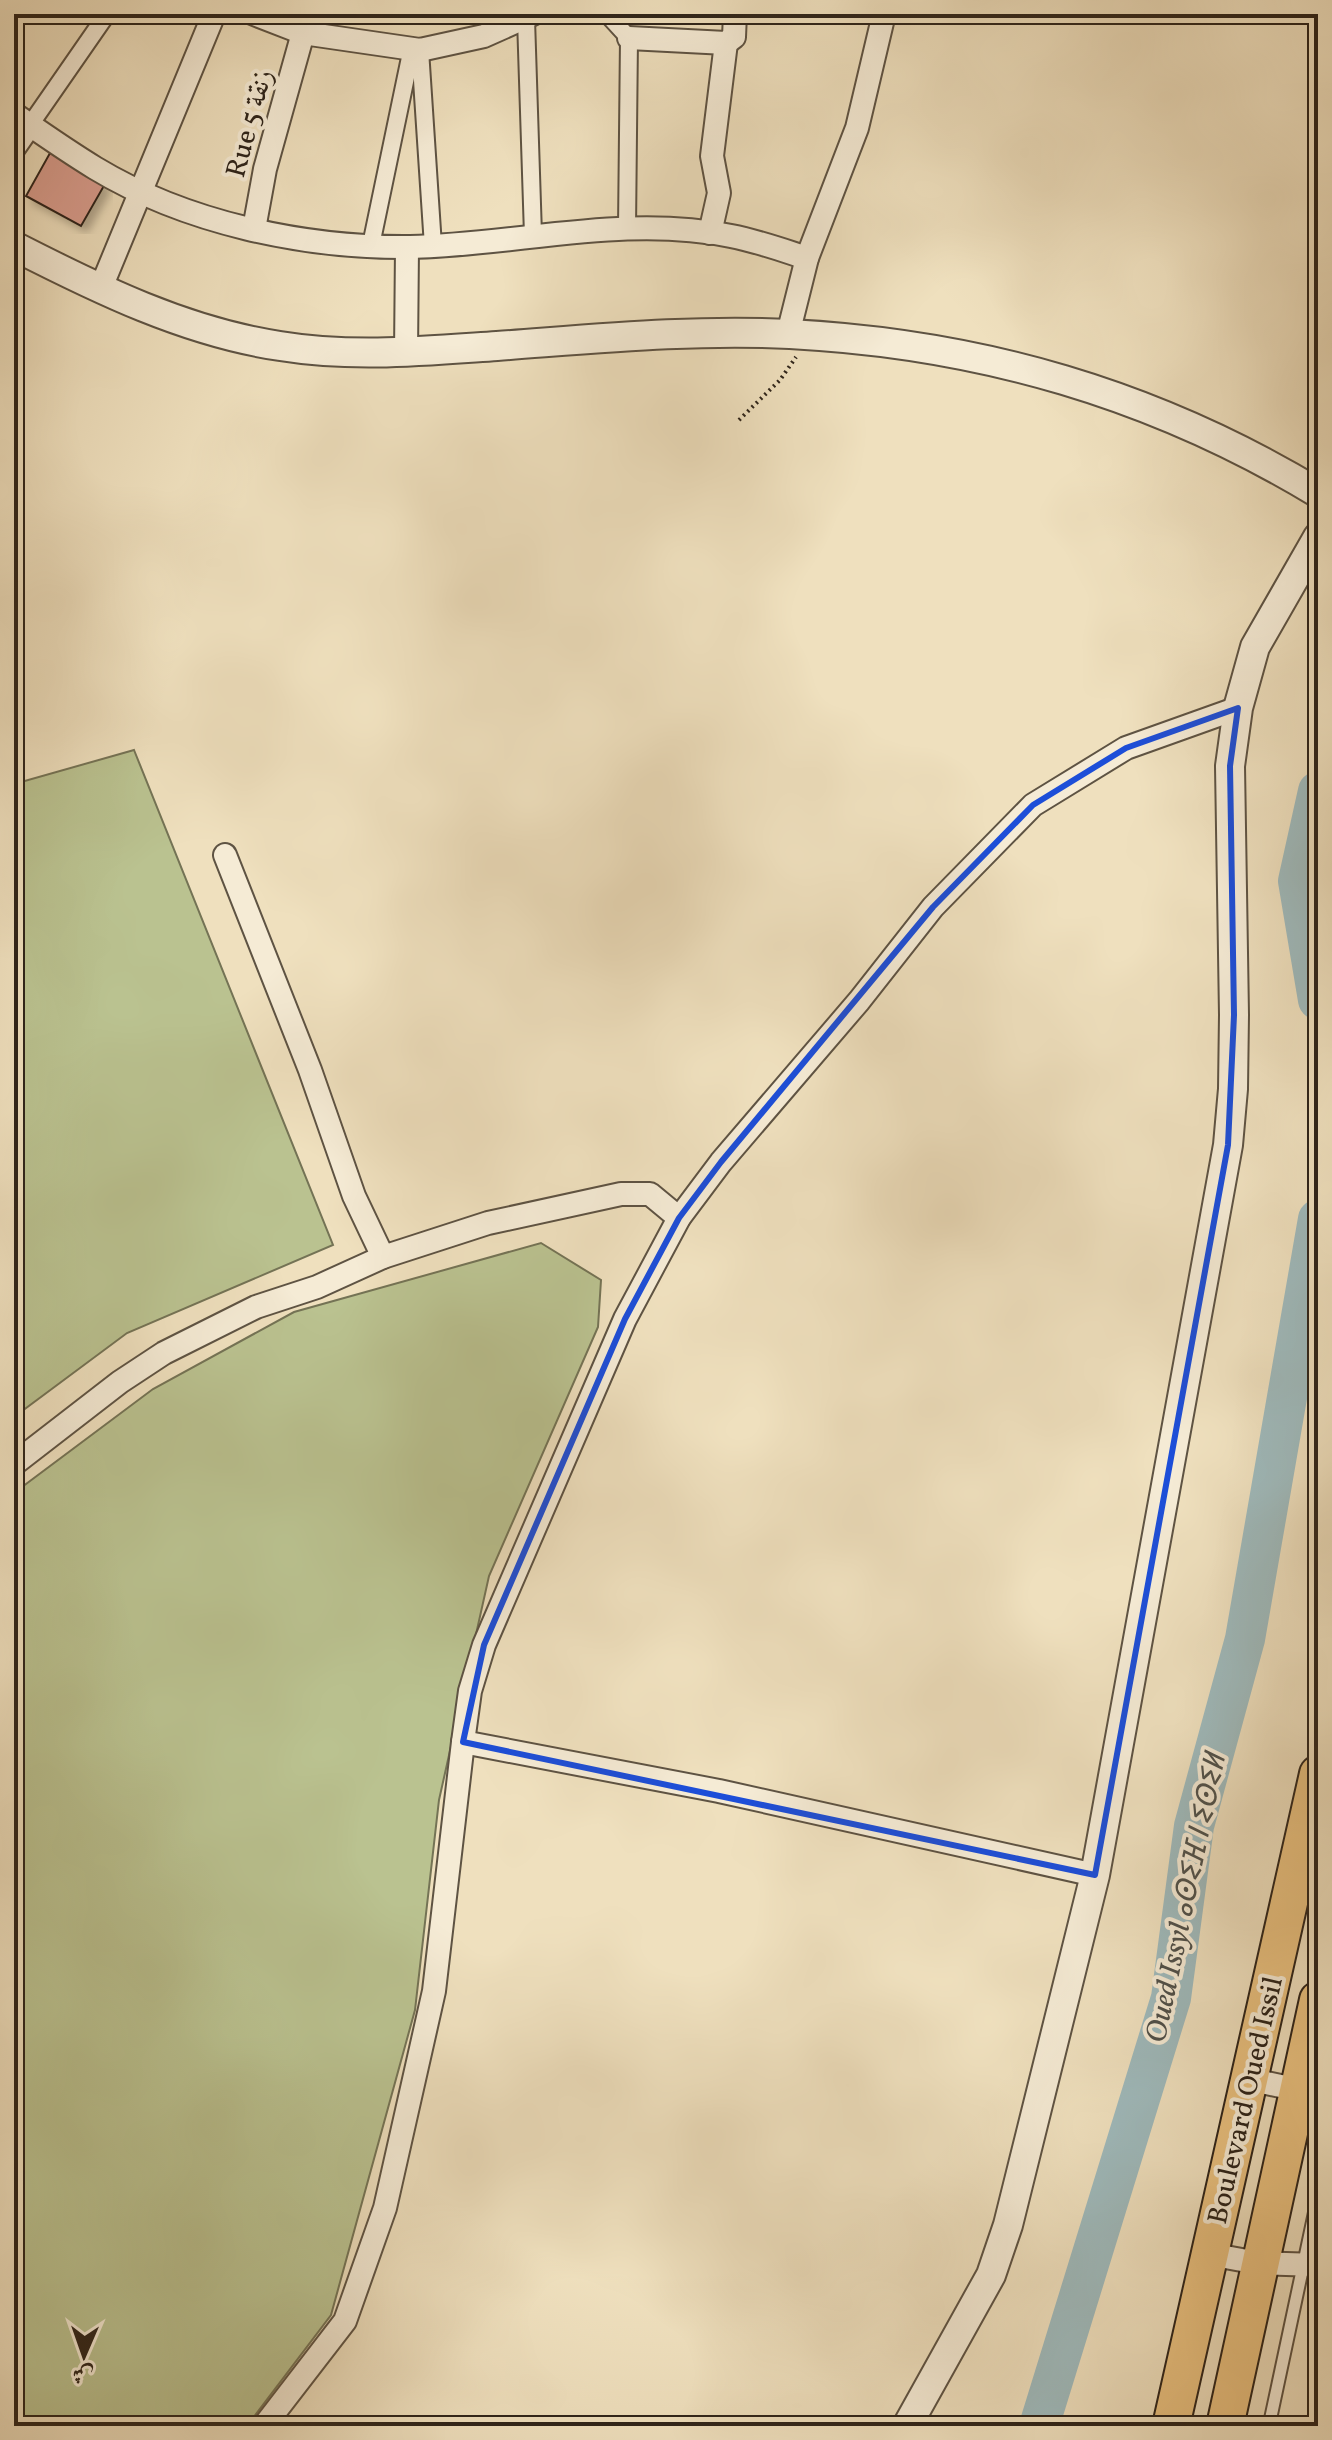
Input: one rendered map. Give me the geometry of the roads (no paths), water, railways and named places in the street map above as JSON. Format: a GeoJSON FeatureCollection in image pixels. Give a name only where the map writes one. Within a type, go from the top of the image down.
{"type":"FeatureCollection","features":[{"type":"Feature","properties":{"kind":"main road","name":"Boulevard Oued Issil"},"geometry":{"type":"LineString","coordinates":[[1171,2426],[1318,1774]]}},
{"type":"Feature","properties":{"kind":"main road","name":"Boulevard Oued Issil"},"geometry":{"type":"LineString","coordinates":[[1225,2426],[1258,2263],[1308,2092],[1318,2000]]}},
{"type":"Feature","properties":{"kind":"street"},"geometry":{"type":"LineString","coordinates":[[14,148],[22,119],[107,14]]}},
{"type":"Feature","properties":{"kind":"street"},"geometry":{"type":"LineString","coordinates":[[100,290],[214,14]]}},
{"type":"Feature","properties":{"kind":"street"},"geometry":{"type":"LineString","coordinates":[[254,14],[303,33],[416,49],[484,36],[530,16],[533,235]]}},
{"type":"Feature","properties":{"kind":"street"},"geometry":{"type":"LineString","coordinates":[[607,14],[629,38],[627,228]]}},
{"type":"Feature","properties":{"kind":"street"},"geometry":{"type":"LineString","coordinates":[[629,38],[726,43],[734,37],[735,14]]}},
{"type":"Feature","properties":{"kind":"street"},"geometry":{"type":"LineString","coordinates":[[799,335],[807,258],[857,128],[884,14]]}},
{"type":"Feature","properties":{"kind":"street","name":"Rue 5 زنقة"},"geometry":{"type":"LineString","coordinates":[[254,229],[265,169],[303,33]]}},
{"type":"Feature","properties":{"kind":"street"},"geometry":{"type":"LineString","coordinates":[[710,233],[719,193],[712,156],[726,43]]}},
{"type":"Feature","properties":{"kind":"street"},"geometry":{"type":"LineString","coordinates":[[371,245],[416,49]]}},
{"type":"Feature","properties":{"kind":"street"},"geometry":{"type":"LineString","coordinates":[[416,49],[433,246]]}},
{"type":"Feature","properties":{"kind":"street"},"geometry":{"type":"LineString","coordinates":[[22,119],[96,168],[141,190],[207,216],[289,237],[407,247],[627,228],[730,235],[807,258]]}},
{"type":"Feature","properties":{"kind":"street"},"geometry":{"type":"LineString","coordinates":[[14,246],[100,290],[201,327],[279,346],[406,354],[668,334],[799,335],[974,357],[1062,378],[1211,433],[1318,493]]}},
{"type":"Feature","properties":{"kind":"street"},"geometry":{"type":"LineString","coordinates":[[406,354],[407,247]]}},
{"type":"Feature","properties":{"kind":"street"},"geometry":{"type":"LineString","coordinates":[[907,2426],[991,2275],[1008,2225],[1095,1875],[1228,1145],[1234,1030],[1230,766],[1238,708],[1255,647],[1318,537]]}},
{"type":"Feature","properties":{"kind":"street"},"geometry":{"type":"LineString","coordinates":[[264,2426],[345,2321],[385,2208],[434,1991],[470,1691],[506,1589],[625,1319],[679,1218],[751,1125],[859,1001],[933,907],[1033,805],[1126,748],[1238,708]]}},
{"type":"Feature","properties":{"kind":"street"},"geometry":{"type":"LineString","coordinates":[[225,855],[310,1070],[354,1196],[383,1257]]}},
{"type":"Feature","properties":{"kind":"street"},"geometry":{"type":"LineString","coordinates":[[14,1464],[120,1382],[164,1353],[256,1307],[317,1287],[383,1257],[488,1223],[621,1194],[650,1194],[679,1218]]}},
{"type":"Feature","properties":{"kind":"street"},"geometry":{"type":"LineString","coordinates":[[463,1742],[719,1791],[1095,1875]]}},
{"type":"Feature","properties":{"kind":"street"},"geometry":{"type":"LineString","coordinates":[[1248,2079],[1308,2092]]}},
{"type":"Feature","properties":{"kind":"street"},"geometry":{"type":"LineString","coordinates":[[1209,2254],[1258,2263],[1310,2265]]}},
{"type":"Feature","properties":{"kind":"lane"},"geometry":{"type":"LineString","coordinates":[[1269,2426],[1310,2265],[1318,2196]]}},
{"type":"Feature","properties":{"kind":"waterway","name":"Oued Issyl ⴰⵙⵉⴼ ⵏ ⵉⵙⵉⵍ"},"geometry":{"type":"LineString","coordinates":[[1318,791],[1298,881],[1318,1000]]}},
{"type":"Feature","properties":{"kind":"waterway","name":"Oued Issyl ⴰⵙⵉⴼ ⵏ ⵉⵙⵉⵍ"},"geometry":{"type":"LineString","coordinates":[[1039,2426],[1171,1998],[1194,1826],[1245,1639],[1318,1219]]}}]}
